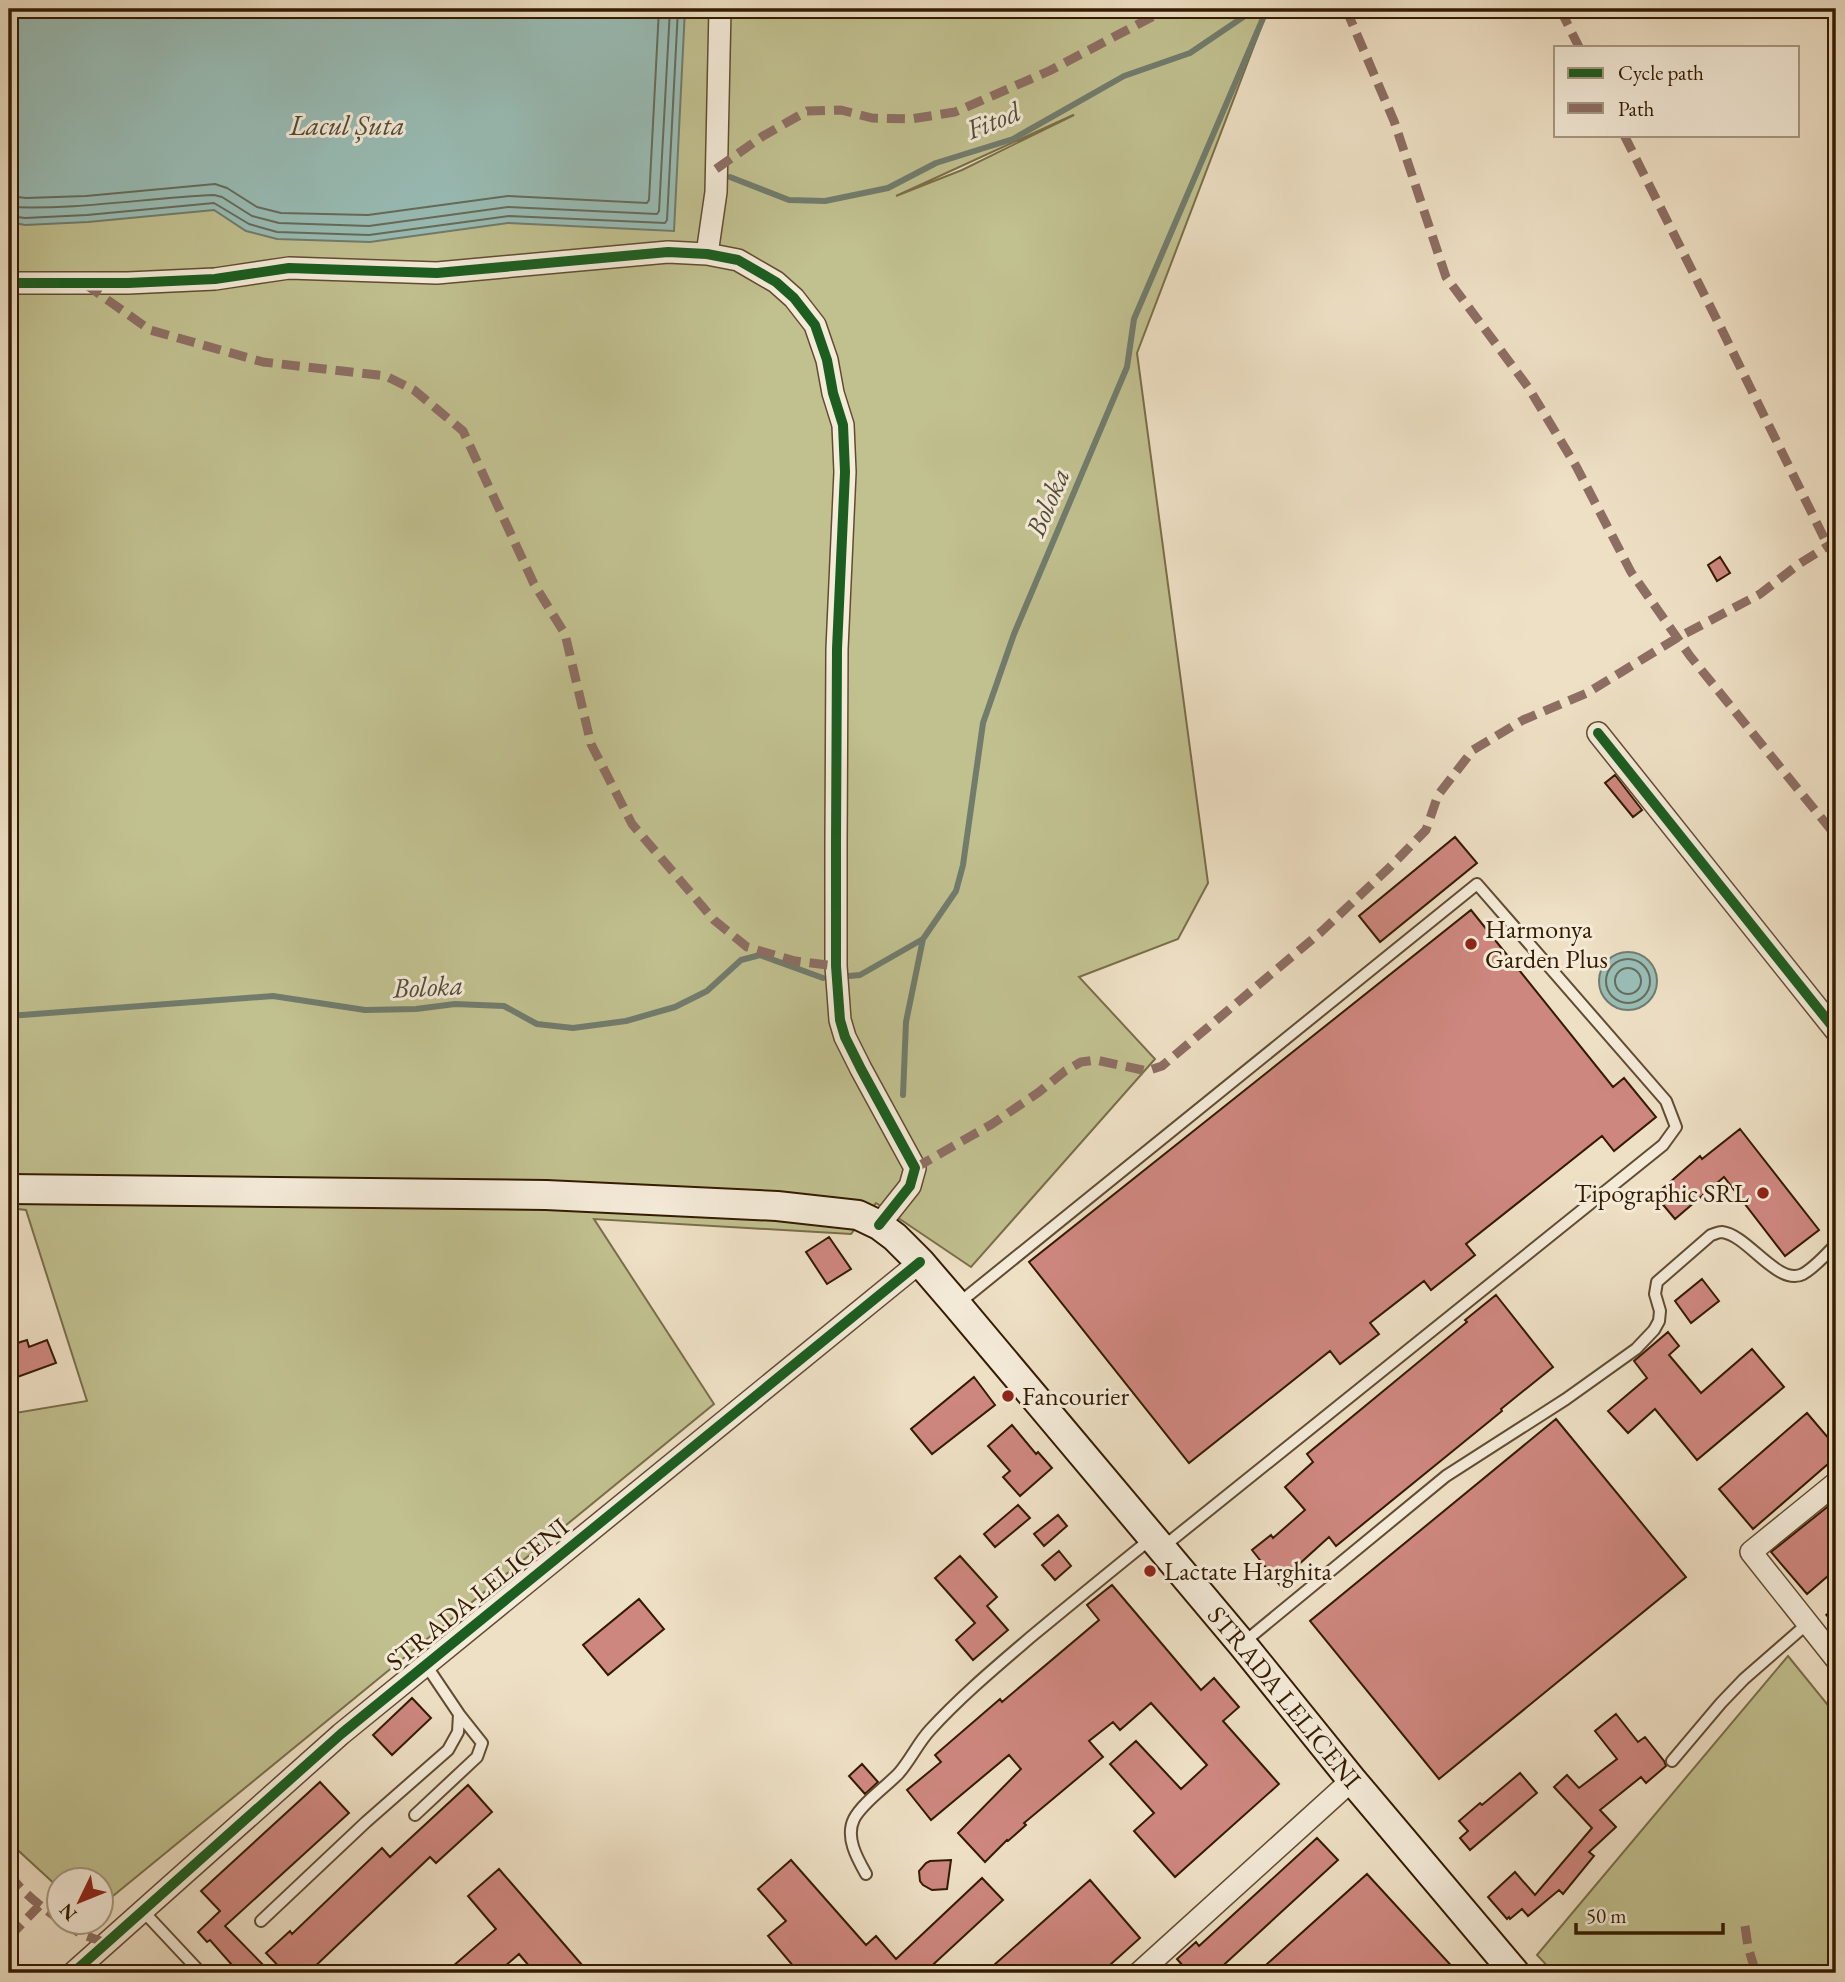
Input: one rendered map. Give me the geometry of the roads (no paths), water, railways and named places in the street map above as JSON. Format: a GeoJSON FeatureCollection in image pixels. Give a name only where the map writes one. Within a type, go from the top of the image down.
{"type":"FeatureCollection","features":[{"type":"Feature","properties":{"kind":"main road","name":"STRADA LELICENI"},"geometry":{"type":"LineString","coordinates":[[9,1189],[546,1195],[777,1206],[858,1215],[879,1225],[920,1262],[957,1305],[1515,1973]]}},
{"type":"Feature","properties":{"kind":"street"},"geometry":{"type":"LineString","coordinates":[[707,254],[716,192],[720,9]]}},
{"type":"Feature","properties":{"kind":"street"},"geometry":{"type":"LineString","coordinates":[[9,283],[128,283],[215,279],[289,268],[437,273],[667,252],[707,254],[738,260],[776,282],[794,298],[815,326],[827,360],[843,425],[845,472],[837,649],[836,816],[836,966],[840,1020],[845,1037],[861,1069],[915,1168],[910,1186],[879,1225]]}},
{"type":"Feature","properties":{"kind":"street"},"geometry":{"type":"LineString","coordinates":[[1598,733],[1836,1031]]}},
{"type":"Feature","properties":{"kind":"street","name":"STRADA LELICENI"},"geometry":{"type":"LineString","coordinates":[[73,1973],[341,1734],[920,1262]]}},
{"type":"Feature","properties":{"kind":"street"},"geometry":{"type":"LineString","coordinates":[[1836,1483],[1751,1552],[1836,1659]]}},
{"type":"Feature","properties":{"kind":"street"},"geometry":{"type":"LineString","coordinates":[[1139,1973],[1352,1780]]}},
{"type":"Feature","properties":{"kind":"lane"},"geometry":{"type":"LineString","coordinates":[[866,1874],[851,1838],[854,1819],[909,1761],[930,1729],[983,1679],[1105,1575],[1157,1543],[1663,1145],[1676,1127],[1666,1101],[1477,884],[957,1305]]}},
{"type":"Feature","properties":{"kind":"lane"},"geometry":{"type":"LineString","coordinates":[[1242,1644],[1446,1476],[1566,1399],[1636,1349],[1654,1331],[1659,1321],[1660,1311],[1655,1288],[1657,1282],[1711,1235],[1722,1232],[1743,1242],[1780,1272],[1793,1277],[1802,1275],[1836,1244]]}},
{"type":"Feature","properties":{"kind":"lane"},"geometry":{"type":"LineString","coordinates":[[1672,1761],[1744,1679],[1807,1624]]}},
{"type":"Feature","properties":{"kind":"lane"},"geometry":{"type":"LineString","coordinates":[[415,1815],[477,1756],[482,1743],[426,1665]]}},
{"type":"Feature","properties":{"kind":"lane"},"geometry":{"type":"LineString","coordinates":[[261,1922],[366,1822],[448,1750],[458,1732],[459,1714]]}},
{"type":"Feature","properties":{"kind":"lane"},"geometry":{"type":"LineString","coordinates":[[142,1910],[201,1973]]}},
{"type":"Feature","properties":{"kind":"water","name":"Lacul Șuta"},"geometry":{"type":"Polygon","coordinates":[[[9,9],[685,9],[674,231],[508,223],[370,242],[277,239],[246,231],[214,210],[88,222],[25,225],[9,222],[9,9]]]}},
{"type":"Feature","properties":{"kind":"water"},"geometry":{"type":"Polygon","coordinates":[[[1622,952],[1634,952],[1649,960],[1657,975],[1657,987],[1649,1002],[1634,1010],[1622,1010],[1607,1002],[1599,987],[1599,975],[1607,960],[1622,952]]]}},
{"type":"Feature","properties":{"kind":"waterway","name":"Fitod"},"geometry":{"type":"LineString","coordinates":[[730,177],[789,200],[825,201],[888,188],[936,163],[1013,139],[1124,76],[1190,53],[1255,9]]}},
{"type":"Feature","properties":{"kind":"waterway","name":"Boloka"},"geometry":{"type":"LineString","coordinates":[[849,976],[860,975],[923,939],[956,891],[963,865],[983,723],[1014,634],[1127,367],[1134,319],[1267,9]]}},
{"type":"Feature","properties":{"kind":"waterway"},"geometry":{"type":"LineString","coordinates":[[903,1095],[906,1022],[923,939]]}},
{"type":"Feature","properties":{"kind":"waterway","name":"Boloka"},"geometry":{"type":"LineString","coordinates":[[9,1016],[273,996],[365,1010],[416,1009],[455,1004],[504,1006],[537,1024],[573,1028],[626,1021],[675,1007],[707,991],[741,960],[760,955],[823,978]]}},
{"type":"Feature","properties":{"kind":"place","name":"Harmonya Garden Plus"},"geometry":{"type":"Point","coordinates":[1471,944]}},
{"type":"Feature","properties":{"kind":"place","name":"Tipographic SRL"},"geometry":{"type":"Point","coordinates":[1763,1193]}},
{"type":"Feature","properties":{"kind":"place","name":"Fancourier"},"geometry":{"type":"Point","coordinates":[1008,1396]}},
{"type":"Feature","properties":{"kind":"place","name":"Lactate Harghita"},"geometry":{"type":"Point","coordinates":[1150,1571]}}]}
